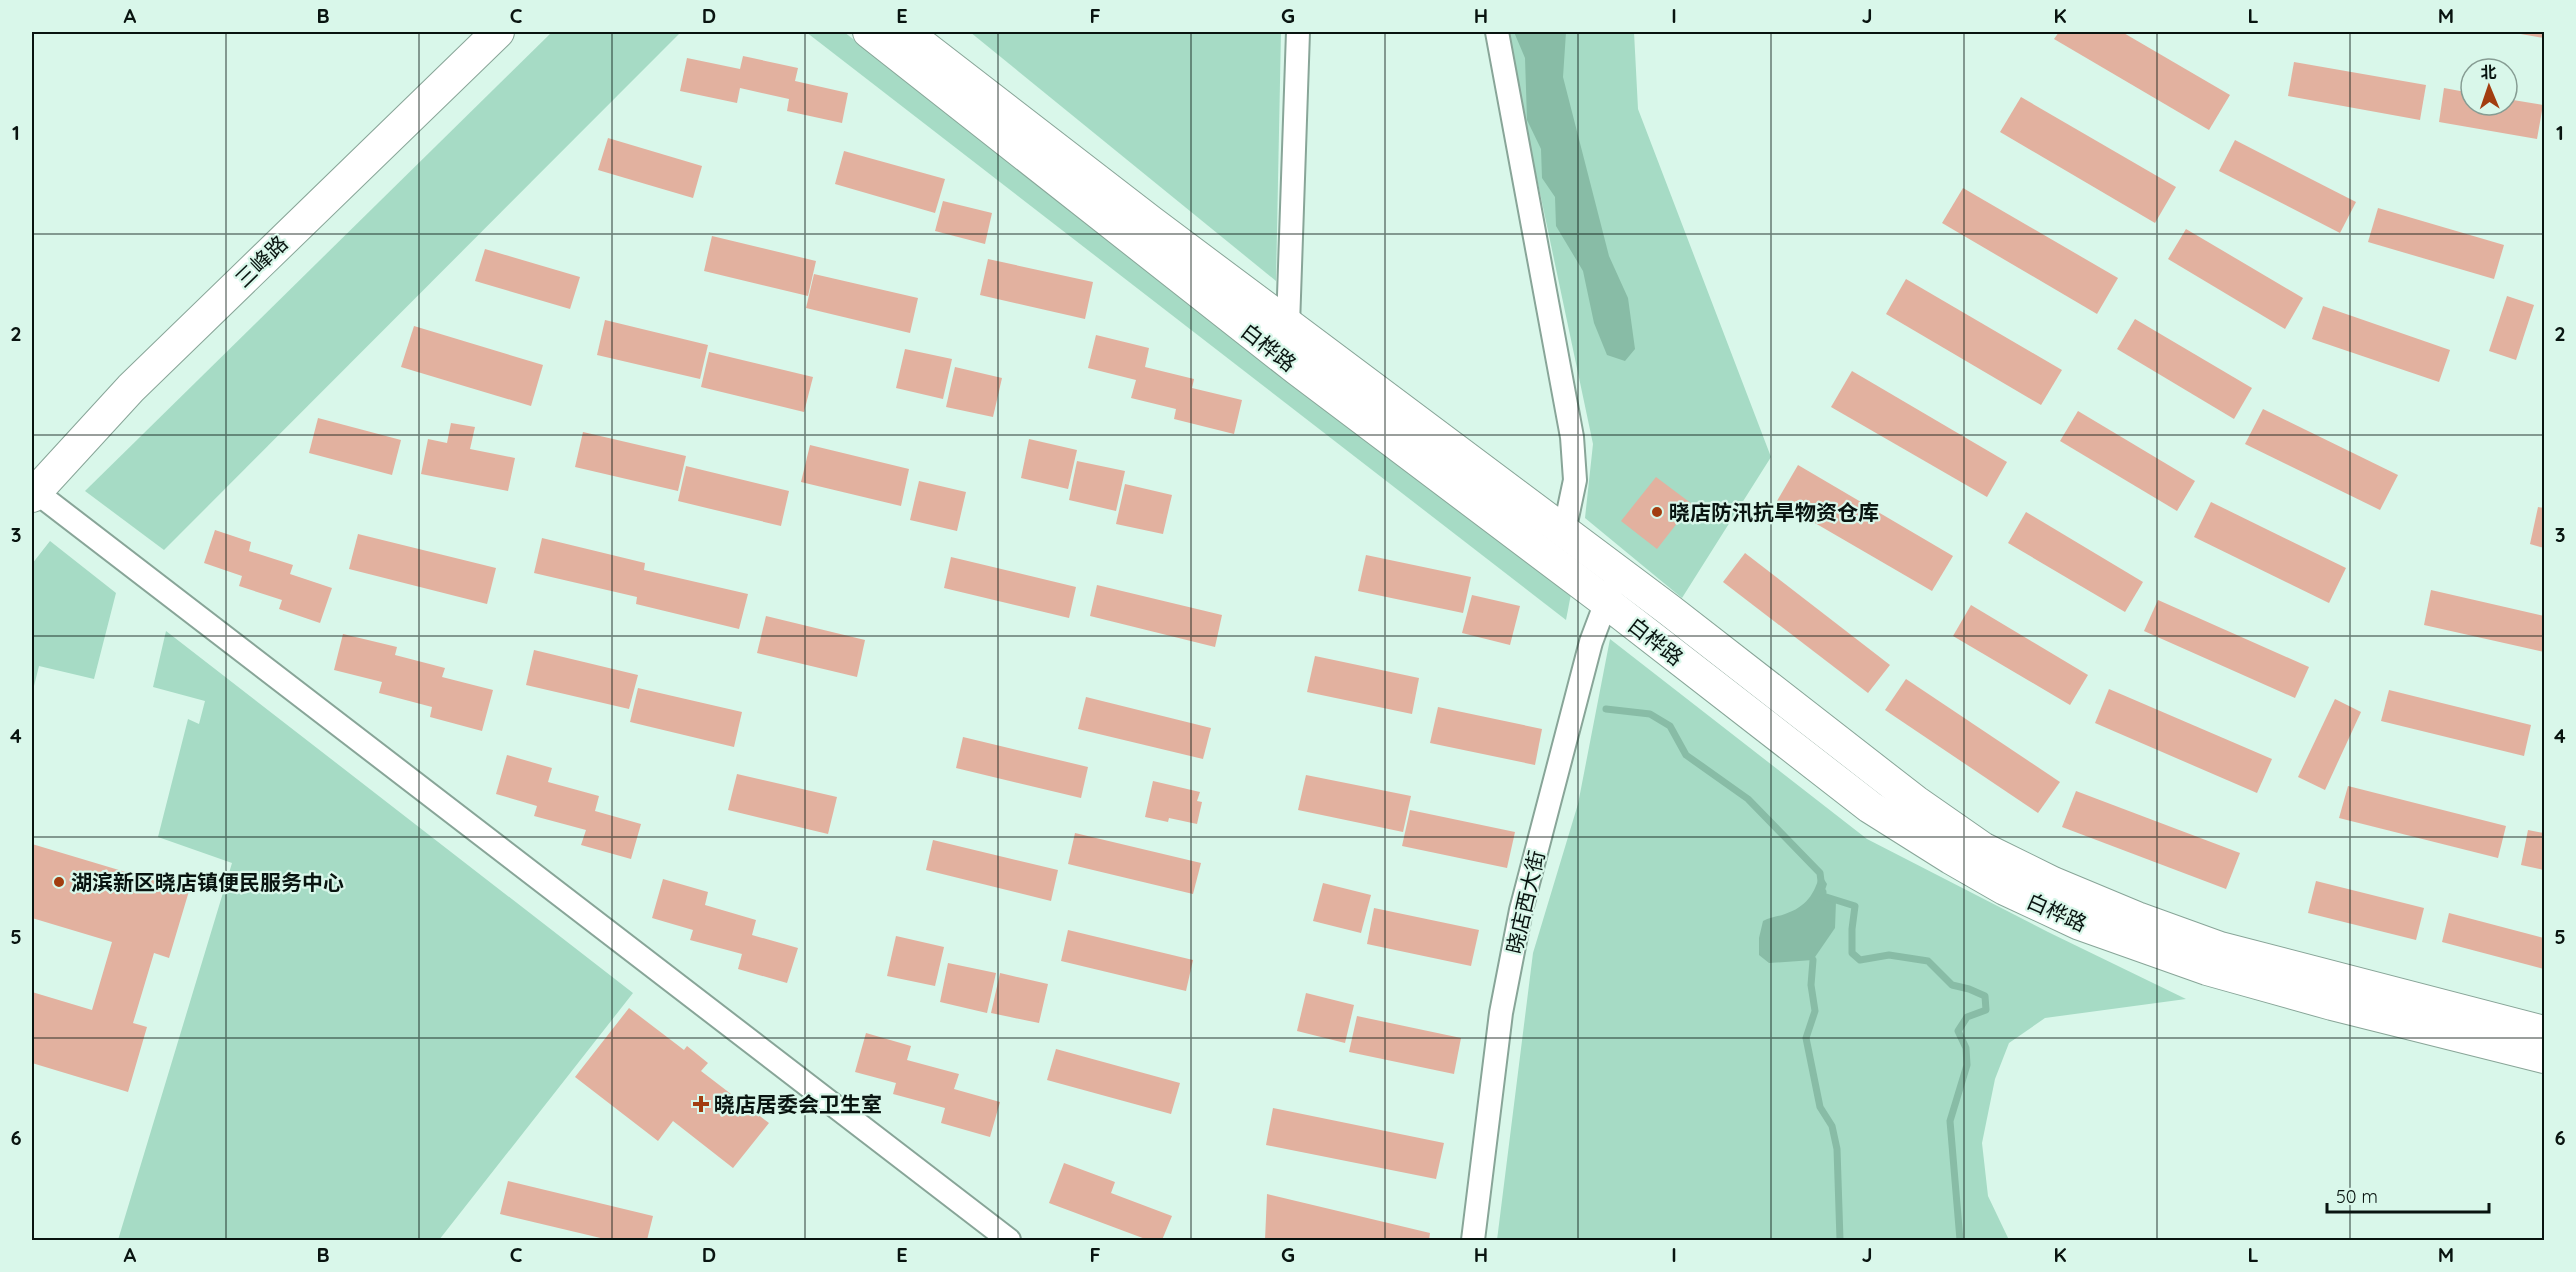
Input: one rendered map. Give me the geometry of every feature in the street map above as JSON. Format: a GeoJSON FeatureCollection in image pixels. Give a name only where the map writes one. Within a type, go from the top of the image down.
{"type":"FeatureCollection","features":[{"type":"Feature","properties":{"kind":"street","name":"三峰路"},"geometry":{"type":"LineString","coordinates":[[34,494],[139,380],[498,32]]}},
{"type":"Feature","properties":{"kind":"street","name":"白桦路"},"geometry":{"type":"LineString","coordinates":[[869,32],[1288,362],[1606,602],[1870,807],[2005,889],[2080,924],[2207,969],[2332,1004],[2544,1058]]}},
{"type":"Feature","properties":{"kind":"street","name":"白桦路"},"geometry":{"type":"LineString","coordinates":[[905,32],[1288,325],[1618,572],[1916,802],[1982,848],[2053,883],[2137,918],[2220,948],[2544,1032]]}},
{"type":"Feature","properties":{"kind":"street"},"geometry":{"type":"LineString","coordinates":[[1288,325],[1298,32]]}},
{"type":"Feature","properties":{"kind":"street"},"geometry":{"type":"LineString","coordinates":[[1497,32],[1572,437],[1575,480],[1564,532]]}},
{"type":"Feature","properties":{"kind":"street"},"geometry":{"type":"LineString","coordinates":[[34,494],[1009,1240]]}},
{"type":"Feature","properties":{"kind":"street","name":"晓店西大街"},"geometry":{"type":"LineString","coordinates":[[1473,1240],[1501,1013],[1521,910],[1591,642],[1618,572]]}},
{"type":"Feature","properties":{"kind":"shaded area"},"geometry":{"type":"Polygon","coordinates":[[[552,32],[681,32],[164,550],[85,491],[552,32]]]}},
{"type":"Feature","properties":{"kind":"shaded area"},"geometry":{"type":"Polygon","coordinates":[[[806,32],[844,32],[1571,594],[1566,620],[806,32]]]}},
{"type":"Feature","properties":{"kind":"shaded area"},"geometry":{"type":"Polygon","coordinates":[[[970,32],[1281,32],[1276,281],[970,32]]]}},
{"type":"Feature","properties":{"kind":"shaded area"},"geometry":{"type":"Polygon","coordinates":[[[1506,32],[1634,32],[1638,109],[1771,457],[1682,598],[1585,518],[1593,444],[1506,32]]]}},
{"type":"Feature","properties":{"kind":"shaded area"},"geometry":{"type":"Polygon","coordinates":[[[1514,32],[1566,32],[1563,77],[1609,256],[1628,298],[1635,349],[1625,361],[1607,355],[1594,323],[1583,271],[1556,226],[1555,197],[1542,178],[1541,149],[1527,120],[1525,58],[1514,32]]]}},
{"type":"Feature","properties":{"kind":"shaded area"},"geometry":{"type":"Polygon","coordinates":[[[50,541],[116,593],[94,679],[39,666],[32,694],[32,564],[50,541]]]}},
{"type":"Feature","properties":{"kind":"shaded area"},"geometry":{"type":"Polygon","coordinates":[[[166,631],[633,993],[439,1240],[118,1240],[232,863],[158,837],[188,719],[199,724],[205,701],[153,687],[166,631]]]}},
{"type":"Feature","properties":{"kind":"shaded area"},"geometry":{"type":"Polygon","coordinates":[[[1610,639],[1867,839],[2048,932],[2186,999],[2045,1018],[2009,1043],[1995,1079],[1982,1143],[1988,1196],[2009,1240],[1497,1240],[1533,953],[1578,804],[1610,639]]]}},
{"type":"Feature","properties":{"kind":"shaded area"},"geometry":{"type":"Polygon","coordinates":[[[1820,873],[1827,884],[1823,896],[1836,901],[1835,928],[1813,960],[1769,963],[1759,955],[1759,938],[1763,921],[1799,908],[1812,893],[1820,873]]]}},
{"type":"Feature","properties":{"kind":"building"},"geometry":{"type":"Polygon","coordinates":[[[2059,32],[2122,32],[2230,95],[2209,130],[2054,39],[2059,32]]]}},
{"type":"Feature","properties":{"kind":"building"},"geometry":{"type":"Polygon","coordinates":[[[2544,32],[2544,38],[2515,33],[2544,32]]]}},
{"type":"Feature","properties":{"kind":"building"},"geometry":{"type":"Polygon","coordinates":[[[743,56],[798,68],[795,81],[848,93],[842,123],[787,111],[789,99],[740,88],[737,103],[680,91],[687,58],[740,69],[743,56]]]}},
{"type":"Feature","properties":{"kind":"building"},"geometry":{"type":"Polygon","coordinates":[[[2294,62],[2426,85],[2420,120],[2288,96],[2294,62]]]}},
{"type":"Feature","properties":{"kind":"building"},"geometry":{"type":"Polygon","coordinates":[[[2444,88],[2459,91],[2459,117],[2519,117],[2519,101],[2543,105],[2537,139],[2439,122],[2444,88]]]}},
{"type":"Feature","properties":{"kind":"building"},"geometry":{"type":"Polygon","coordinates":[[[2021,97],[2176,187],[2155,223],[2000,132],[2021,97]]]}},
{"type":"Feature","properties":{"kind":"building"},"geometry":{"type":"Polygon","coordinates":[[[608,138],[702,166],[693,198],[598,170],[608,138]]]}},
{"type":"Feature","properties":{"kind":"building"},"geometry":{"type":"Polygon","coordinates":[[[2235,140],[2356,202],[2340,233],[2219,171],[2235,140]]]}},
{"type":"Feature","properties":{"kind":"building"},"geometry":{"type":"Polygon","coordinates":[[[844,151],[945,179],[935,213],[835,184],[844,151]]]}},
{"type":"Feature","properties":{"kind":"building"},"geometry":{"type":"Polygon","coordinates":[[[1963,188],[2118,278],[2097,314],[1942,223],[1963,188]]]}},
{"type":"Feature","properties":{"kind":"building"},"geometry":{"type":"Polygon","coordinates":[[[943,201],[992,213],[985,244],[935,231],[943,201]]]}},
{"type":"Feature","properties":{"kind":"building"},"geometry":{"type":"Polygon","coordinates":[[[2378,208],[2504,245],[2494,279],[2368,242],[2378,208]]]}},
{"type":"Feature","properties":{"kind":"building"},"geometry":{"type":"Polygon","coordinates":[[[2186,229],[2303,298],[2285,329],[2168,259],[2186,229]]]}},
{"type":"Feature","properties":{"kind":"building"},"geometry":{"type":"Polygon","coordinates":[[[712,236],[816,261],[808,296],[704,271],[712,236]]]}},
{"type":"Feature","properties":{"kind":"building"},"geometry":{"type":"Polygon","coordinates":[[[485,249],[580,277],[570,309],[475,281],[485,249]]]}},
{"type":"Feature","properties":{"kind":"building"},"geometry":{"type":"Polygon","coordinates":[[[988,259],[1093,282],[1085,319],[980,295],[988,259]]]}},
{"type":"Feature","properties":{"kind":"building"},"geometry":{"type":"Polygon","coordinates":[[[814,274],[918,298],[910,333],[806,308],[814,274]]]}},
{"type":"Feature","properties":{"kind":"building"},"geometry":{"type":"Polygon","coordinates":[[[1906,279],[2062,370],[2041,405],[1886,314],[1906,279]]]}},
{"type":"Feature","properties":{"kind":"building"},"geometry":{"type":"Polygon","coordinates":[[[2507,296],[2534,305],[2516,360],[2489,351],[2507,296]]]}},
{"type":"Feature","properties":{"kind":"building"},"geometry":{"type":"Polygon","coordinates":[[[2323,306],[2450,350],[2439,382],[2312,339],[2323,306]]]}},
{"type":"Feature","properties":{"kind":"building"},"geometry":{"type":"Polygon","coordinates":[[[2135,319],[2252,388],[2234,419],[2117,349],[2135,319]]]}},
{"type":"Feature","properties":{"kind":"building"},"geometry":{"type":"Polygon","coordinates":[[[605,320],[708,345],[700,379],[597,355],[605,320]]]}},
{"type":"Feature","properties":{"kind":"building"},"geometry":{"type":"Polygon","coordinates":[[[414,326],[543,365],[531,406],[401,367],[414,326]]]}},
{"type":"Feature","properties":{"kind":"building"},"geometry":{"type":"Polygon","coordinates":[[[1096,335],[1149,348],[1145,367],[1194,379],[1192,388],[1242,400],[1234,434],[1174,419],[1176,409],[1131,398],[1136,380],[1088,368],[1096,335]]]}},
{"type":"Feature","properties":{"kind":"building"},"geometry":{"type":"Polygon","coordinates":[[[905,349],[952,359],[943,399],[896,388],[905,349]]]}},
{"type":"Feature","properties":{"kind":"building"},"geometry":{"type":"Polygon","coordinates":[[[709,352],[813,377],[804,412],[701,387],[709,352]]]}},
{"type":"Feature","properties":{"kind":"building"},"geometry":{"type":"Polygon","coordinates":[[[955,367],[1002,378],[993,417],[946,407],[955,367]]]}},
{"type":"Feature","properties":{"kind":"building"},"geometry":{"type":"Polygon","coordinates":[[[1852,371],[2007,462],[1987,497],[1831,407],[1852,371]]]}},
{"type":"Feature","properties":{"kind":"building"},"geometry":{"type":"Polygon","coordinates":[[[2263,409],[2398,475],[2380,510],[2245,444],[2263,409]]]}},
{"type":"Feature","properties":{"kind":"building"},"geometry":{"type":"Polygon","coordinates":[[[2078,411],[2195,481],[2177,511],[2060,441],[2078,411]]]}},
{"type":"Feature","properties":{"kind":"building"},"geometry":{"type":"Polygon","coordinates":[[[318,418],[401,440],[392,475],[309,453],[318,418]]]}},
{"type":"Feature","properties":{"kind":"building"},"geometry":{"type":"Polygon","coordinates":[[[451,423],[475,427],[470,449],[515,458],[508,491],[421,474],[428,439],[447,443],[451,423]]]}},
{"type":"Feature","properties":{"kind":"building"},"geometry":{"type":"Polygon","coordinates":[[[583,432],[686,456],[678,491],[575,467],[583,432]]]}},
{"type":"Feature","properties":{"kind":"building"},"geometry":{"type":"Polygon","coordinates":[[[1029,439],[1077,450],[1068,489],[1021,478],[1029,439]]]}},
{"type":"Feature","properties":{"kind":"building"},"geometry":{"type":"Polygon","coordinates":[[[810,445],[909,469],[901,506],[801,482],[810,445]]]}},
{"type":"Feature","properties":{"kind":"building"},"geometry":{"type":"Polygon","coordinates":[[[1077,461],[1125,471],[1116,511],[1069,500],[1077,461]]]}},
{"type":"Feature","properties":{"kind":"building"},"geometry":{"type":"Polygon","coordinates":[[[1798,465],[1953,556],[1932,591],[1777,501],[1798,465]]]}},
{"type":"Feature","properties":{"kind":"building"},"geometry":{"type":"Polygon","coordinates":[[[686,466],[789,491],[781,526],[678,501],[686,466]]]}},
{"type":"Feature","properties":{"kind":"building","name":"晓店防汛抗旱物资仓库"},"geometry":{"type":"Polygon","coordinates":[[[1656,477],[1692,504],[1657,549],[1621,521],[1656,477]]]}},
{"type":"Feature","properties":{"kind":"building"},"geometry":{"type":"Polygon","coordinates":[[[919,481],[966,492],[957,531],[910,520],[919,481]]]}},
{"type":"Feature","properties":{"kind":"building"},"geometry":{"type":"Polygon","coordinates":[[[1125,484],[1172,495],[1163,534],[1116,524],[1125,484]]]}},
{"type":"Feature","properties":{"kind":"building"},"geometry":{"type":"Polygon","coordinates":[[[2211,502],[2346,568],[2329,603],[2194,537],[2211,502]]]}},
{"type":"Feature","properties":{"kind":"building"},"geometry":{"type":"Polygon","coordinates":[[[2538,507],[2544,508],[2544,548],[2530,544],[2538,507]]]}},
{"type":"Feature","properties":{"kind":"building"},"geometry":{"type":"Polygon","coordinates":[[[2026,512],[2143,582],[2125,612],[2008,543],[2026,512]]]}},
{"type":"Feature","properties":{"kind":"building"},"geometry":{"type":"Polygon","coordinates":[[[215,530],[251,542],[249,551],[293,565],[290,574],[332,588],[320,623],[279,609],[282,600],[239,586],[242,576],[204,563],[215,530]]]}},
{"type":"Feature","properties":{"kind":"building"},"geometry":{"type":"Polygon","coordinates":[[[358,534],[496,568],[487,604],[349,569],[358,534]]]}},
{"type":"Feature","properties":{"kind":"building"},"geometry":{"type":"Polygon","coordinates":[[[542,538],[645,563],[644,570],[748,594],[739,629],[636,604],[637,597],[534,573],[542,538]]]}},
{"type":"Feature","properties":{"kind":"building"},"geometry":{"type":"Polygon","coordinates":[[[1745,553],[1890,665],[1868,693],[1723,582],[1745,553]]]}},
{"type":"Feature","properties":{"kind":"building"},"geometry":{"type":"Polygon","coordinates":[[[1366,555],[1471,577],[1463,613],[1358,591],[1366,555]]]}},
{"type":"Feature","properties":{"kind":"building"},"geometry":{"type":"Polygon","coordinates":[[[951,557],[1076,587],[1069,618],[944,588],[951,557]]]}},
{"type":"Feature","properties":{"kind":"building"},"geometry":{"type":"Polygon","coordinates":[[[1097,585],[1222,615],[1215,647],[1090,616],[1097,585]]]}},
{"type":"Feature","properties":{"kind":"building"},"geometry":{"type":"Polygon","coordinates":[[[2431,590],[2544,616],[2544,652],[2424,625],[2431,590]]]}},
{"type":"Feature","properties":{"kind":"building"},"geometry":{"type":"Polygon","coordinates":[[[1472,595],[1520,606],[1510,645],[1462,633],[1472,595]]]}},
{"type":"Feature","properties":{"kind":"building"},"geometry":{"type":"Polygon","coordinates":[[[2158,600],[2309,667],[2295,698],[2144,631],[2158,600]]]}},
{"type":"Feature","properties":{"kind":"building"},"geometry":{"type":"Polygon","coordinates":[[[1971,605],[2088,675],[2070,705],[1953,636],[1971,605]]]}},
{"type":"Feature","properties":{"kind":"building"},"geometry":{"type":"Polygon","coordinates":[[[766,616],[865,640],[857,677],[757,653],[766,616]]]}},
{"type":"Feature","properties":{"kind":"building"},"geometry":{"type":"Polygon","coordinates":[[[343,634],[397,647],[395,655],[445,668],[442,677],[493,690],[482,731],[430,717],[432,707],[379,693],[382,682],[334,670],[343,634]]]}},
{"type":"Feature","properties":{"kind":"building"},"geometry":{"type":"Polygon","coordinates":[[[534,650],[638,675],[629,709],[526,685],[534,650]]]}},
{"type":"Feature","properties":{"kind":"building"},"geometry":{"type":"Polygon","coordinates":[[[1315,656],[1419,678],[1412,714],[1307,692],[1315,656]]]}},
{"type":"Feature","properties":{"kind":"building"},"geometry":{"type":"Polygon","coordinates":[[[1906,679],[2060,782],[2038,813],[1885,710],[1906,679]]]}},
{"type":"Feature","properties":{"kind":"building"},"geometry":{"type":"Polygon","coordinates":[[[638,688],[742,712],[734,747],[630,722],[638,688]]]}},
{"type":"Feature","properties":{"kind":"building"},"geometry":{"type":"Polygon","coordinates":[[[2109,689],[2272,759],[2257,793],[2095,723],[2109,689]]]}},
{"type":"Feature","properties":{"kind":"building"},"geometry":{"type":"Polygon","coordinates":[[[2389,690],[2531,725],[2524,756],[2381,721],[2389,690]]]}},
{"type":"Feature","properties":{"kind":"building"},"geometry":{"type":"Polygon","coordinates":[[[1086,697],[1211,728],[1203,759],[1078,729],[1086,697]]]}},
{"type":"Feature","properties":{"kind":"building"},"geometry":{"type":"Polygon","coordinates":[[[2335,699],[2361,712],[2325,790],[2298,777],[2335,699]]]}},
{"type":"Feature","properties":{"kind":"building"},"geometry":{"type":"Polygon","coordinates":[[[1438,707],[1542,729],[1535,765],[1430,743],[1438,707]]]}},
{"type":"Feature","properties":{"kind":"building"},"geometry":{"type":"Polygon","coordinates":[[[963,737],[1088,767],[1081,798],[956,768],[963,737]]]}},
{"type":"Feature","properties":{"kind":"building"},"geometry":{"type":"Polygon","coordinates":[[[507,755],[552,768],[548,782],[599,796],[595,811],[641,824],[631,859],[581,845],[586,830],[534,816],[537,806],[496,794],[507,755]]]}},
{"type":"Feature","properties":{"kind":"building"},"geometry":{"type":"Polygon","coordinates":[[[737,774],[837,797],[828,834],[728,810],[737,774]]]}},
{"type":"Feature","properties":{"kind":"building"},"geometry":{"type":"Polygon","coordinates":[[[1306,775],[1411,796],[1403,832],[1298,810],[1306,775]]]}},
{"type":"Feature","properties":{"kind":"building"},"geometry":{"type":"Polygon","coordinates":[[[1153,781],[1200,792],[1197,801],[1202,802],[1197,824],[1169,818],[1168,822],[1145,817],[1153,781]]]}},
{"type":"Feature","properties":{"kind":"building"},"geometry":{"type":"Polygon","coordinates":[[[2348,786],[2506,826],[2498,858],[2339,818],[2348,786]]]}},
{"type":"Feature","properties":{"kind":"building"},"geometry":{"type":"Polygon","coordinates":[[[2076,791],[2240,853],[2226,889],[2062,827],[2076,791]]]}},
{"type":"Feature","properties":{"kind":"building"},"geometry":{"type":"Polygon","coordinates":[[[1410,810],[1515,832],[1507,868],[1402,846],[1410,810]]]}},
{"type":"Feature","properties":{"kind":"building"},"geometry":{"type":"Polygon","coordinates":[[[2528,830],[2544,833],[2544,870],[2521,865],[2528,830]]]}},
{"type":"Feature","properties":{"kind":"building"},"geometry":{"type":"Polygon","coordinates":[[[1075,833],[1201,863],[1193,894],[1068,864],[1075,833]]]}},
{"type":"Feature","properties":{"kind":"building"},"geometry":{"type":"Polygon","coordinates":[[[933,840],[1058,870],[1051,901],[926,870],[933,840]]]}},
{"type":"Feature","properties":{"kind":"building"},"geometry":{"type":"Polygon","coordinates":[[[32,844],[189,891],[169,958],[154,953],[133,1023],[147,1027],[128,1092],[32,1063],[32,992],[92,1010],[112,942],[32,918],[32,844]]]}},
{"type":"Feature","properties":{"kind":"building"},"geometry":{"type":"Polygon","coordinates":[[[663,879],[708,892],[705,905],[756,920],[752,935],[798,948],[787,983],[738,969],[742,954],[690,940],[693,930],[652,918],[663,879]]]}},
{"type":"Feature","properties":{"kind":"building"},"geometry":{"type":"Polygon","coordinates":[[[2316,881],[2424,908],[2416,940],[2308,913],[2316,881]]]}},
{"type":"Feature","properties":{"kind":"building"},"geometry":{"type":"Polygon","coordinates":[[[1323,883],[1371,895],[1361,933],[1313,921],[1323,883]]]}},
{"type":"Feature","properties":{"kind":"building"},"geometry":{"type":"Polygon","coordinates":[[[1374,908],[1479,930],[1471,966],[1367,944],[1374,908]]]}},
{"type":"Feature","properties":{"kind":"building"},"geometry":{"type":"Polygon","coordinates":[[[2449,913],[2544,938],[2544,969],[2442,942],[2449,913]]]}},
{"type":"Feature","properties":{"kind":"building"},"geometry":{"type":"Polygon","coordinates":[[[1068,930],[1193,960],[1186,991],[1061,961],[1068,930]]]}},
{"type":"Feature","properties":{"kind":"building"},"geometry":{"type":"Polygon","coordinates":[[[896,936],[944,947],[935,986],[887,976],[896,936]]]}},
{"type":"Feature","properties":{"kind":"building"},"geometry":{"type":"Polygon","coordinates":[[[948,963],[996,973],[987,1013],[940,1002],[948,963]]]}},
{"type":"Feature","properties":{"kind":"building"},"geometry":{"type":"Polygon","coordinates":[[[1000,973],[1048,984],[1039,1023],[991,1013],[1000,973]]]}},
{"type":"Feature","properties":{"kind":"building"},"geometry":{"type":"Polygon","coordinates":[[[1306,993],[1354,1005],[1345,1043],[1297,1031],[1306,993]]]}},
{"type":"Feature","properties":{"kind":"building"},"geometry":{"type":"Polygon","coordinates":[[[629,1008],[684,1050],[687,1046],[708,1063],[701,1071],[769,1123],[733,1168],[673,1121],[658,1141],[575,1077],[629,1008]]]}},
{"type":"Feature","properties":{"kind":"building"},"geometry":{"type":"Polygon","coordinates":[[[1357,1016],[1461,1038],[1454,1074],[1349,1052],[1357,1016]]]}},
{"type":"Feature","properties":{"kind":"building"},"geometry":{"type":"Polygon","coordinates":[[[866,1033],[911,1046],[907,1060],[959,1074],[954,1089],[1000,1102],[990,1137],[941,1123],[945,1108],[893,1094],[896,1083],[855,1072],[866,1033]]]}},
{"type":"Feature","properties":{"kind":"building"},"geometry":{"type":"Polygon","coordinates":[[[1056,1049],[1180,1083],[1171,1114],[1047,1080],[1056,1049]]]}},
{"type":"Feature","properties":{"kind":"building"},"geometry":{"type":"Polygon","coordinates":[[[1273,1108],[1444,1143],[1436,1179],[1266,1145],[1273,1108]]]}},
{"type":"Feature","properties":{"kind":"building"},"geometry":{"type":"Polygon","coordinates":[[[1064,1163],[1115,1182],[1111,1193],[1172,1216],[1162,1240],[1148,1240],[1049,1203],[1064,1163]]]}},
{"type":"Feature","properties":{"kind":"building"},"geometry":{"type":"Polygon","coordinates":[[[508,1181],[653,1216],[647,1240],[609,1240],[500,1214],[508,1181]]]}},
{"type":"Feature","properties":{"kind":"building"},"geometry":{"type":"Polygon","coordinates":[[[1267,1194],[1430,1233],[1429,1240],[1265,1240],[1267,1194]]]}},
{"type":"Feature","properties":{"kind":"waterway"},"geometry":{"type":"LineString","coordinates":[[1606,709],[1650,714],[1670,726],[1686,755],[1748,799],[1820,873],[1821,881]]}},
{"type":"Feature","properties":{"kind":"waterway"},"geometry":{"type":"LineString","coordinates":[[1823,892],[1823,896],[1855,906],[1852,953],[1860,960],[1889,955],[1928,961],[1952,985],[1985,996],[1986,1010],[1967,1017],[1958,1031],[1966,1048],[1967,1065],[1950,1121],[1960,1240]]}},
{"type":"Feature","properties":{"kind":"waterway"},"geometry":{"type":"LineString","coordinates":[[1813,960],[1811,985],[1815,1011],[1806,1038],[1820,1107],[1832,1126],[1837,1149],[1840,1240]]}},
{"type":"Feature","properties":{"kind":"place","name":"晓店防汛抗旱物资仓库"},"geometry":{"type":"Point","coordinates":[1657,512]}},
{"type":"Feature","properties":{"kind":"place","name":"湖滨新区晓店镇便民服务中心"},"geometry":{"type":"Point","coordinates":[59,882]}},
{"type":"Feature","properties":{"kind":"place","name":"晓店居委会卫生室"},"geometry":{"type":"Point","coordinates":[701,1104]}}]}
